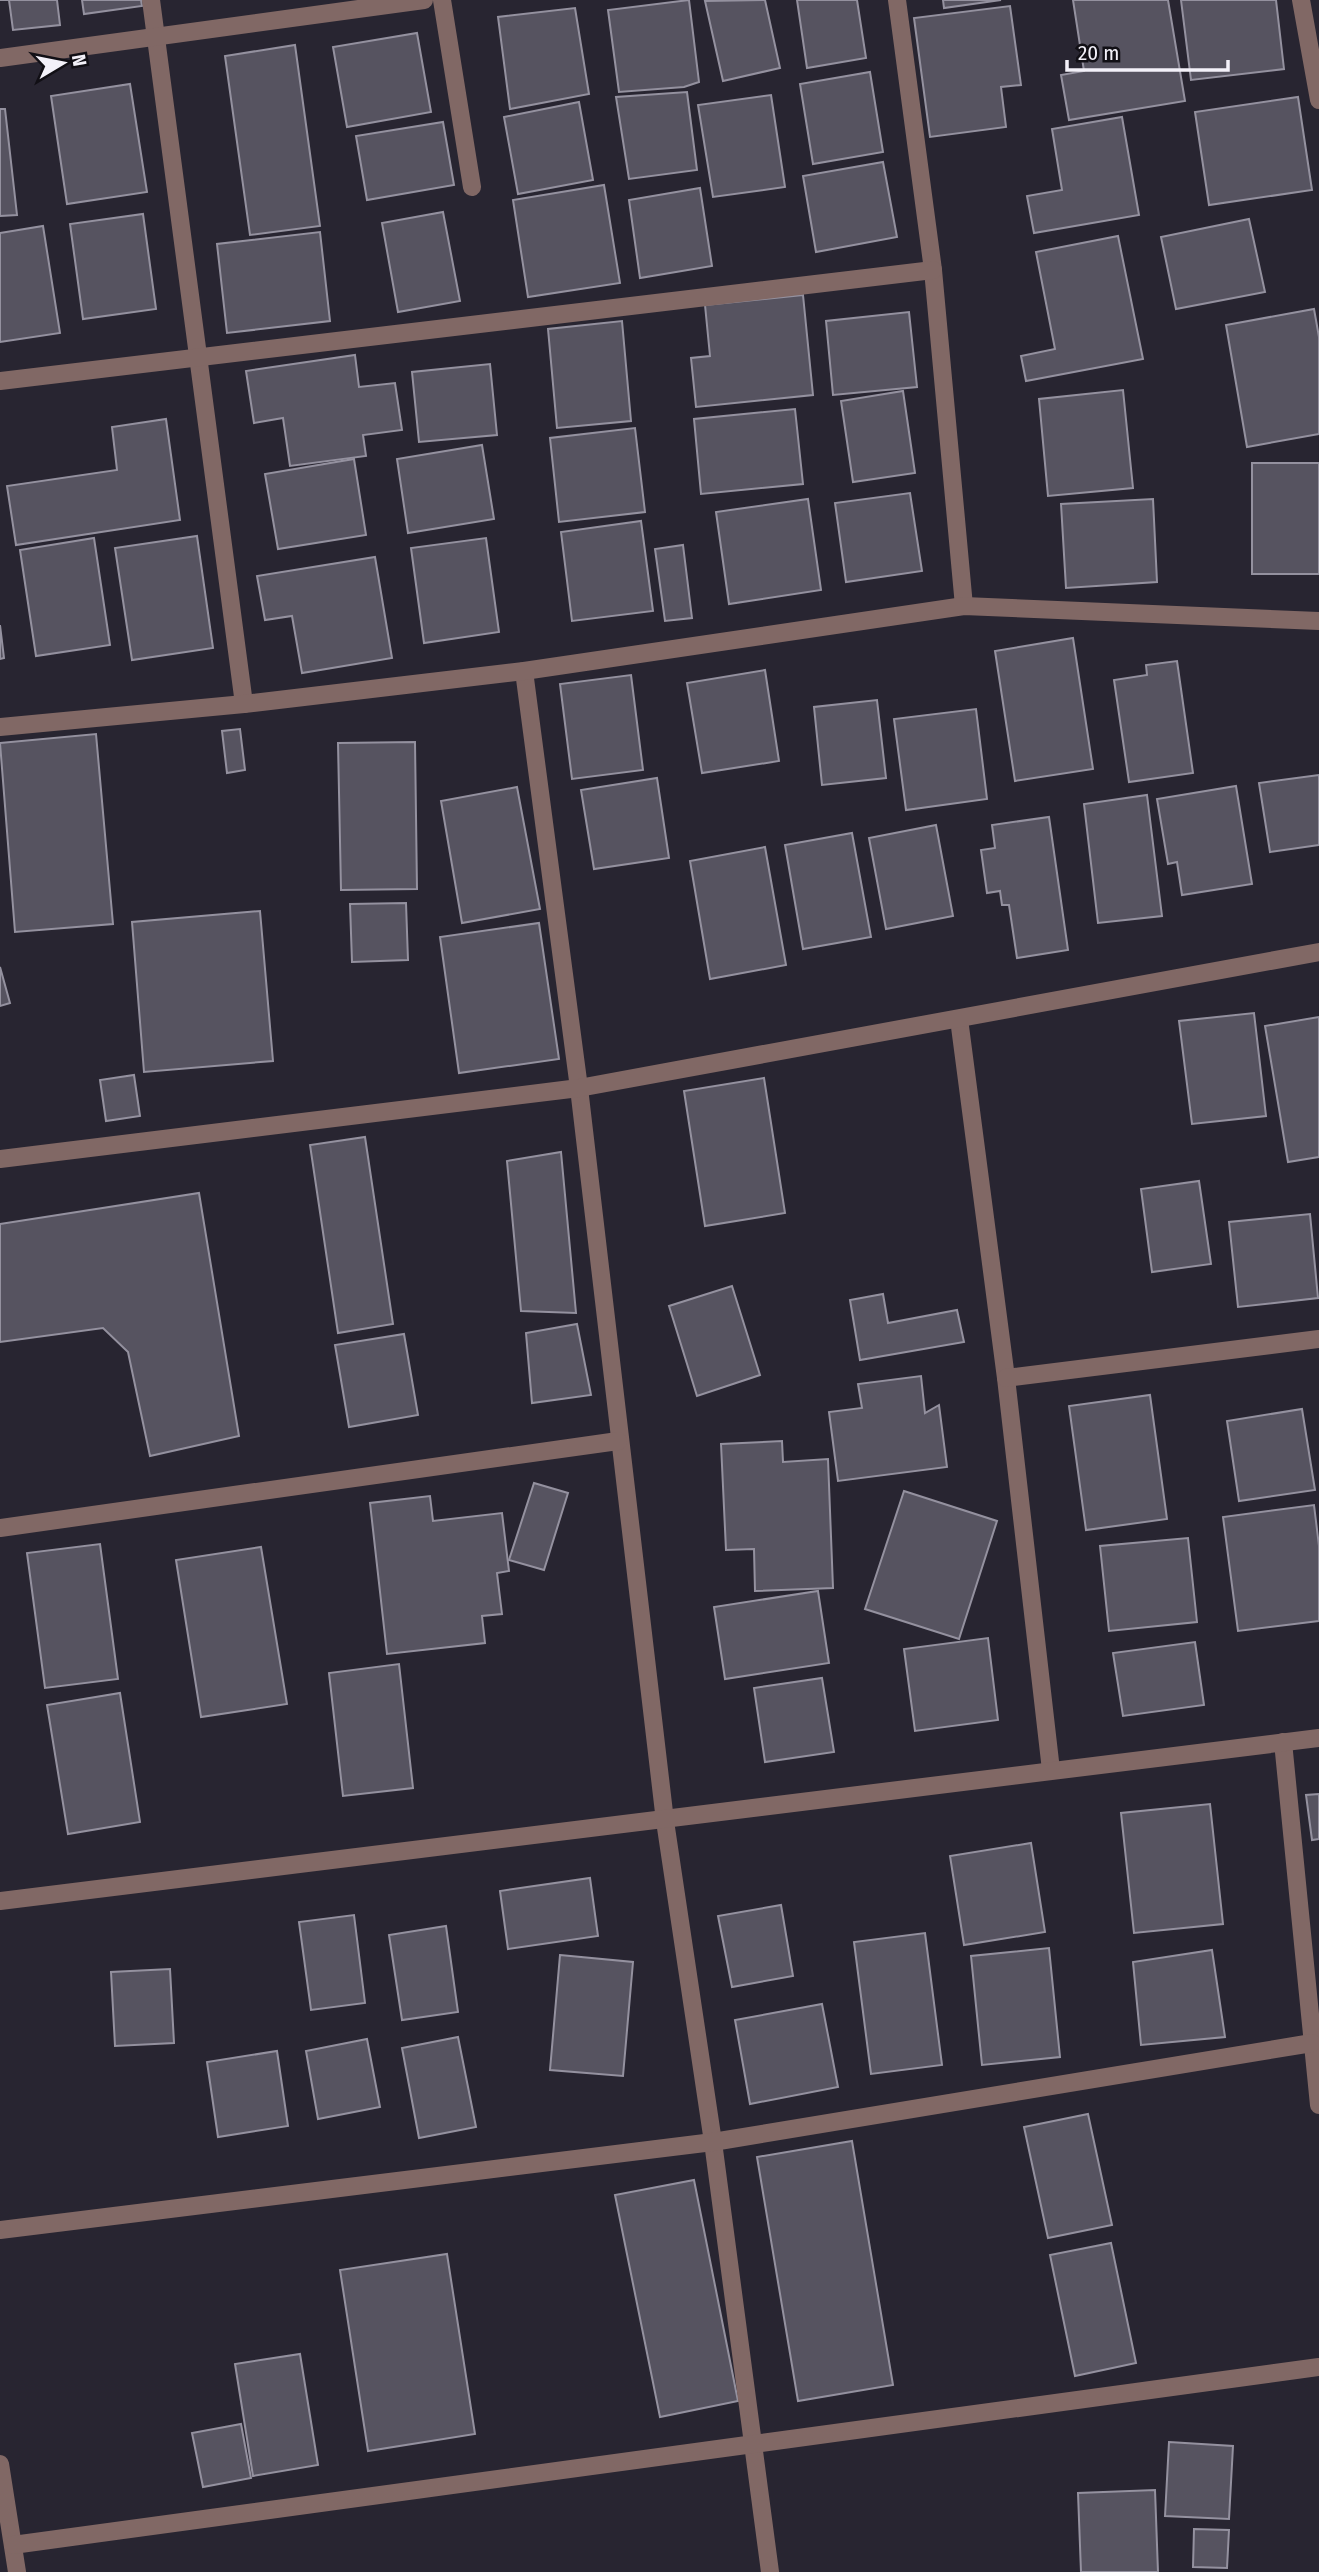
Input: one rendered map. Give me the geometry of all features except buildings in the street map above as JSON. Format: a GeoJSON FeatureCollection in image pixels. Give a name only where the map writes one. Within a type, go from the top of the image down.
{"type":"FeatureCollection","features":[{"type":"Feature","properties":{"kind":"street"},"geometry":{"type":"LineString","coordinates":[[151,0],[244,704]]}},
{"type":"Feature","properties":{"kind":"street"},"geometry":{"type":"LineString","coordinates":[[0,58],[424,0]]}},
{"type":"Feature","properties":{"kind":"street"},"geometry":{"type":"LineString","coordinates":[[442,0],[471,187]]}},
{"type":"Feature","properties":{"kind":"street"},"geometry":{"type":"LineString","coordinates":[[897,0],[933,270],[964,606]]}},
{"type":"Feature","properties":{"kind":"street"},"geometry":{"type":"LineString","coordinates":[[1301,0],[1319,100]]}},
{"type":"Feature","properties":{"kind":"street"},"geometry":{"type":"LineString","coordinates":[[0,381],[933,270]]}},
{"type":"Feature","properties":{"kind":"street"},"geometry":{"type":"LineString","coordinates":[[0,727],[244,704],[524,671],[964,606],[1319,621]]}},
{"type":"Feature","properties":{"kind":"street"},"geometry":{"type":"LineString","coordinates":[[524,671],[579,1088],[618,1441],[665,1821],[713,2142],[771,2572]]}},
{"type":"Feature","properties":{"kind":"street"},"geometry":{"type":"LineString","coordinates":[[0,1159],[579,1088],[1319,952]]}},
{"type":"Feature","properties":{"kind":"street"},"geometry":{"type":"LineString","coordinates":[[959,1018],[1006,1378],[1051,1770]]}},
{"type":"Feature","properties":{"kind":"street"},"geometry":{"type":"LineString","coordinates":[[1006,1378],[1319,1339]]}},
{"type":"Feature","properties":{"kind":"street"},"geometry":{"type":"LineString","coordinates":[[0,1528],[618,1441]]}},
{"type":"Feature","properties":{"kind":"street"},"geometry":{"type":"LineString","coordinates":[[0,1901],[665,1821],[1319,1738]]}},
{"type":"Feature","properties":{"kind":"street"},"geometry":{"type":"LineString","coordinates":[[1283,1742],[1319,2105]]}},
{"type":"Feature","properties":{"kind":"street"},"geometry":{"type":"LineString","coordinates":[[0,2230],[713,2142],[1312,2043]]}},
{"type":"Feature","properties":{"kind":"street"},"geometry":{"type":"LineString","coordinates":[[13,2545],[1319,2367]]}},
{"type":"Feature","properties":{"kind":"street"},"geometry":{"type":"LineString","coordinates":[[0,2465],[17,2572]]}}]}
